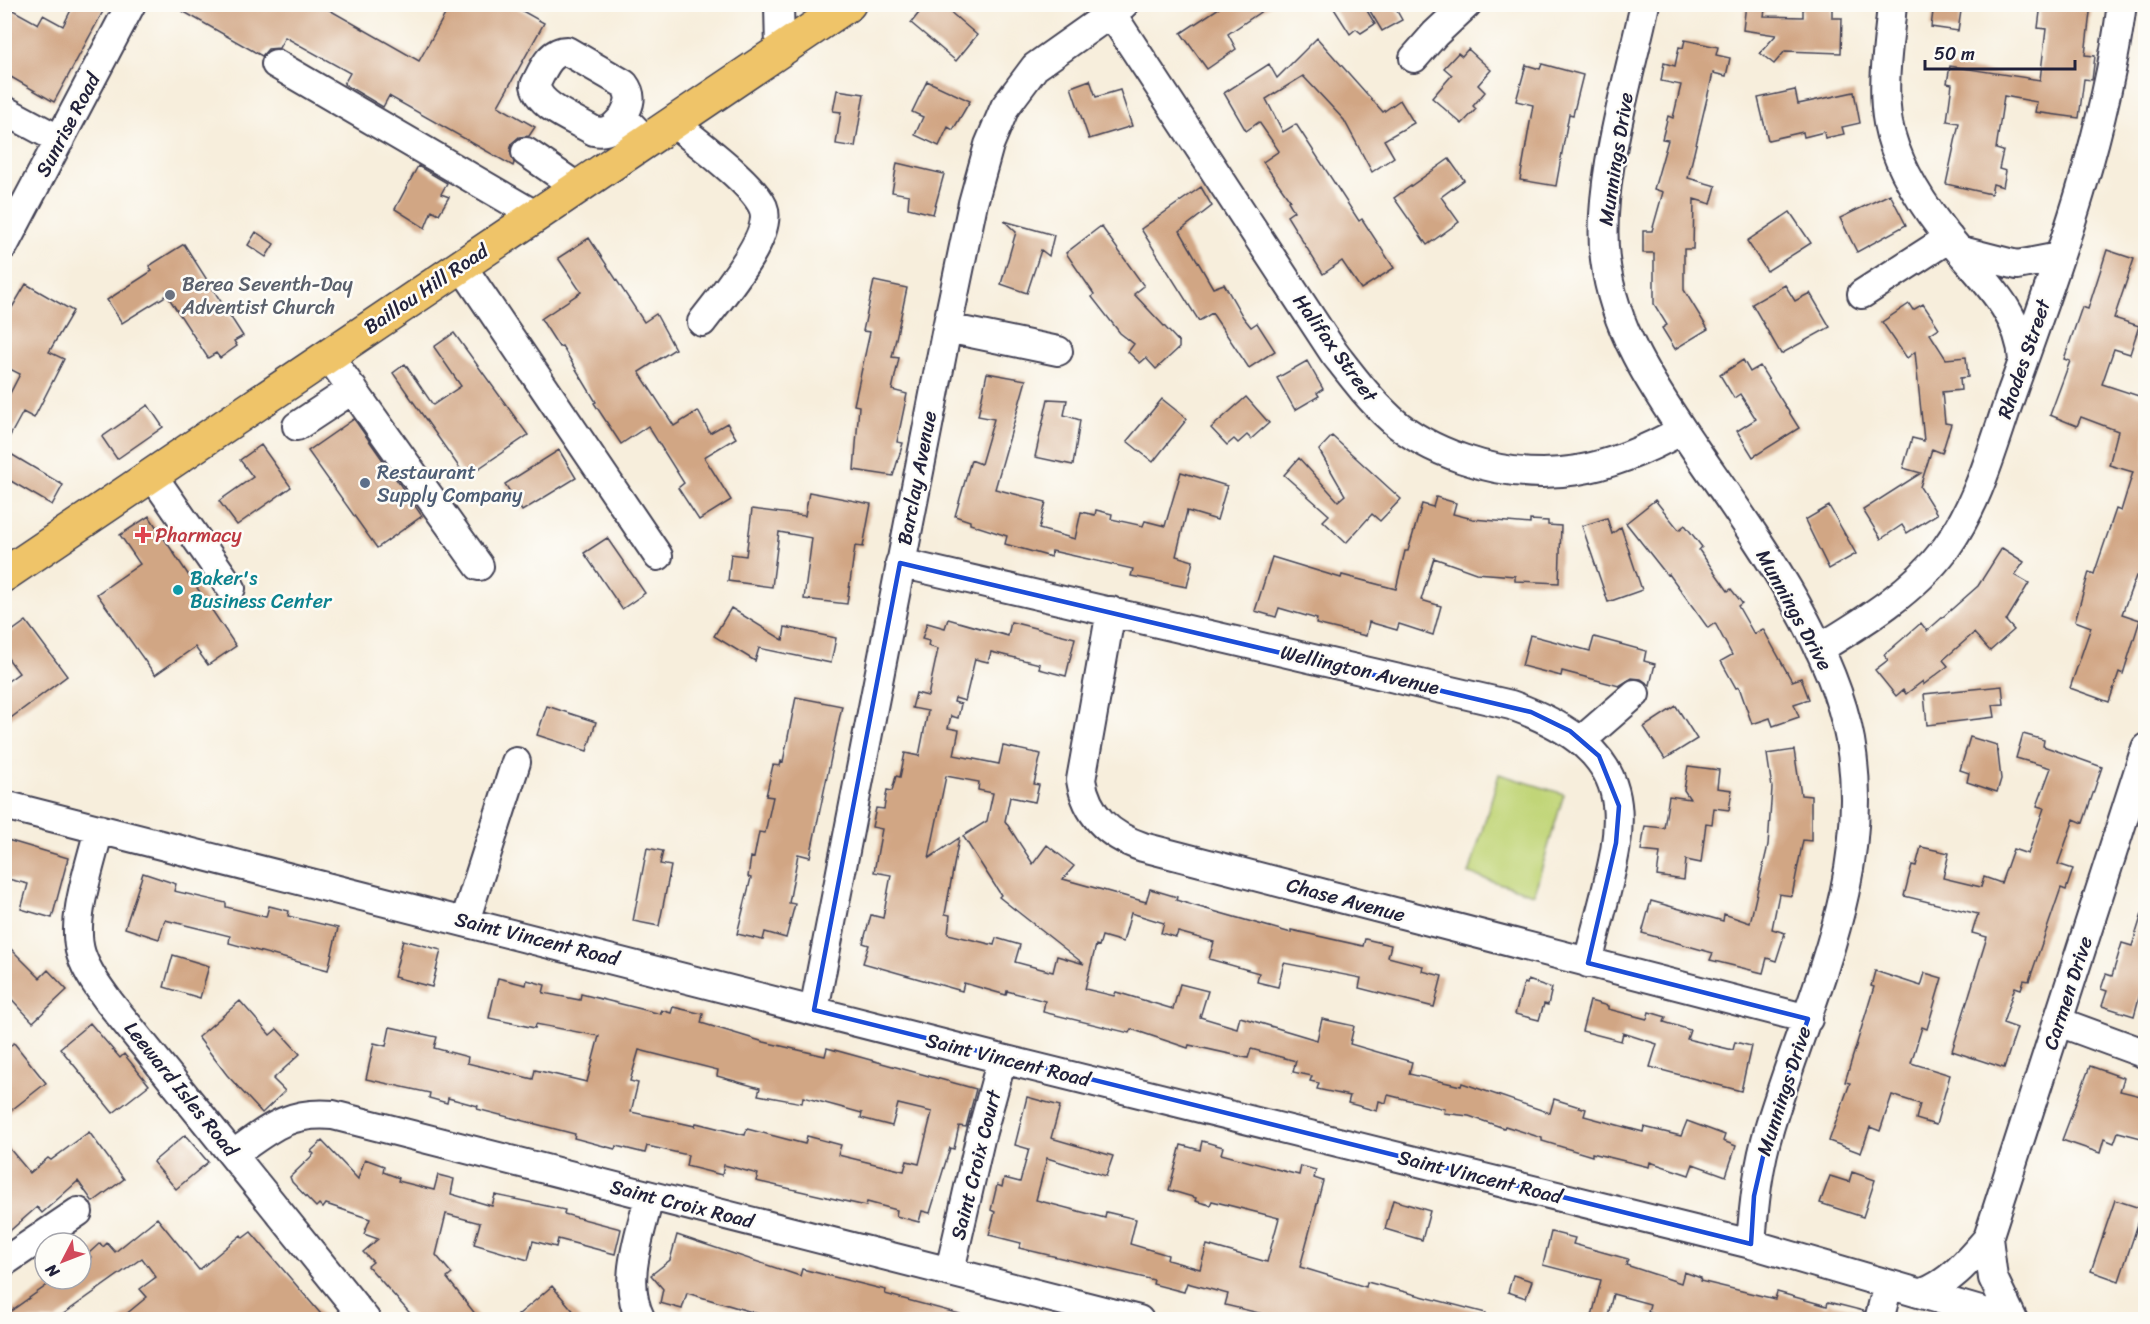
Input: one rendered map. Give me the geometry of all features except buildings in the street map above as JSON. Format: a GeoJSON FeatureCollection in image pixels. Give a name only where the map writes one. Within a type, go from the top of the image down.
{"type":"FeatureCollection","features":[{"type":"Feature","properties":{"kind":"main road","name":"Baillou Hill Road"},"geometry":{"type":"LineString","coordinates":[[4,575],[849,4]]}},
{"type":"Feature","properties":{"kind":"street","name":"Sunrise Road"},"geometry":{"type":"LineString","coordinates":[[4,245],[131,4]]}},
{"type":"Feature","properties":{"kind":"street"},"geometry":{"type":"LineString","coordinates":[[779,4],[780,51]]}},
{"type":"Feature","properties":{"kind":"street"},"geometry":{"type":"LineString","coordinates":[[1414,58],[1435,34],[1467,4]]}},
{"type":"Feature","properties":{"kind":"street","name":"Munnings Drive"},"geometry":{"type":"LineString","coordinates":[[1646,4],[1607,189],[1604,226],[1605,256],[1615,310],[1626,338],[1682,430],[1781,580],[1819,649],[1841,699],[1850,741],[1855,782],[1852,853],[1839,920],[1808,1019],[1770,1126],[1754,1196],[1751,1244]]}},
{"type":"Feature","properties":{"kind":"street"},"geometry":{"type":"LineString","coordinates":[[1892,4],[1885,82],[1888,122],[1910,180],[2011,319],[2022,346],[2023,363]]}},
{"type":"Feature","properties":{"kind":"street","name":"Rhodes Street"},"geometry":{"type":"LineString","coordinates":[[1819,649],[1886,606],[1909,587],[1944,550],[1971,507],[2060,257],[2105,103],[2122,4]]}},
{"type":"Feature","properties":{"kind":"street","name":"Halifax Street"},"geometry":{"type":"LineString","coordinates":[[1118,9],[1334,353],[1363,391],[1392,421],[1444,452],[1505,471],[1533,474],[1581,470],[1643,452],[1682,430]]}},
{"type":"Feature","properties":{"kind":"street","name":"Barclay Avenue"},"geometry":{"type":"LineString","coordinates":[[814,1010],[900,563],[980,175],[1005,107],[1025,79],[1046,57],[1118,9]]}},
{"type":"Feature","properties":{"kind":"street"},"geometry":{"type":"LineString","coordinates":[[276,64],[535,216]]}},
{"type":"Feature","properties":{"kind":"street"},"geometry":{"type":"LineString","coordinates":[[4,110],[60,140]]}},
{"type":"Feature","properties":{"kind":"street"},"geometry":{"type":"LineString","coordinates":[[623,117],[646,141]]}},
{"type":"Feature","properties":{"kind":"street"},"geometry":{"type":"LineString","coordinates":[[673,122],[752,190],[764,209],[764,227],[753,250],[702,322]]}},
{"type":"Feature","properties":{"kind":"street"},"geometry":{"type":"LineString","coordinates":[[526,152],[577,187]]}},
{"type":"Feature","properties":{"kind":"street"},"geometry":{"type":"LineString","coordinates":[[1862,294],[1955,244],[2017,265],[2060,257]]}},
{"type":"Feature","properties":{"kind":"street"},"geometry":{"type":"LineString","coordinates":[[461,265],[658,556]]}},
{"type":"Feature","properties":{"kind":"street"},"geometry":{"type":"LineString","coordinates":[[947,328],[1058,351]]}},
{"type":"Feature","properties":{"kind":"street"},"geometry":{"type":"LineString","coordinates":[[328,355],[479,566]]}},
{"type":"Feature","properties":{"kind":"street"},"geometry":{"type":"LineString","coordinates":[[297,426],[353,389]]}},
{"type":"Feature","properties":{"kind":"street"},"geometry":{"type":"LineString","coordinates":[[152,475],[231,588]]}},
{"type":"Feature","properties":{"kind":"street","name":"Wellington Avenue"},"geometry":{"type":"LineString","coordinates":[[900,563],[1511,705],[1551,720],[1582,740],[1599,756],[1610,775],[1619,806],[1616,843],[1588,963]]}},
{"type":"Feature","properties":{"kind":"street","name":"Chase Avenue"},"geometry":{"type":"LineString","coordinates":[[1111,611],[1081,780],[1089,806],[1109,830],[1143,847],[1808,1019]]}},
{"type":"Feature","properties":{"kind":"street"},"geometry":{"type":"LineString","coordinates":[[1582,740],[1635,694]]}},
{"type":"Feature","properties":{"kind":"street","name":"Carmen Drive"},"geometry":{"type":"LineString","coordinates":[[2012,1320],[1997,1291],[1990,1265],[1988,1238],[2145,748]]}},
{"type":"Feature","properties":{"kind":"street"},"geometry":{"type":"LineString","coordinates":[[465,921],[516,762]]}},
{"type":"Feature","properties":{"kind":"street","name":"Saint Vincent Road"},"geometry":{"type":"LineString","coordinates":[[4,805],[1002,1059],[1751,1244],[2012,1320]]}},
{"type":"Feature","properties":{"kind":"street","name":"Leeward Isles Road"},"geometry":{"type":"LineString","coordinates":[[99,829],[78,923],[80,953],[85,965],[110,1003],[366,1320]]}},
{"type":"Feature","properties":{"kind":"street"},"geometry":{"type":"LineString","coordinates":[[2059,1022],[2145,1054]]}},
{"type":"Feature","properties":{"kind":"street","name":"Saint Croix Court"},"geometry":{"type":"LineString","coordinates":[[950,1270],[980,1139],[1002,1059]]}},
{"type":"Feature","properties":{"kind":"street","name":"Saint Croix Road"},"geometry":{"type":"LineString","coordinates":[[234,1154],[287,1119],[316,1113],[333,1114],[649,1197],[950,1270],[1139,1320]]}},
{"type":"Feature","properties":{"kind":"street"},"geometry":{"type":"LineString","coordinates":[[641,1320],[632,1297],[631,1272],[649,1197]]}},
{"type":"Feature","properties":{"kind":"street"},"geometry":{"type":"LineString","coordinates":[[4,1262],[78,1212]]}},
{"type":"Feature","properties":{"kind":"street","name":"Carmen Drive"},"geometry":{"type":"LineString","coordinates":[[1923,1293],[1940,1285],[1959,1270],[1988,1238]]}},
{"type":"Feature","properties":{"kind":"street"},"geometry":{"type":"LineString","coordinates":[[1879,1320],[1888,1285]]}},
{"type":"Feature","properties":{"kind":"highlighted area"},"geometry":{"type":"Polygon","coordinates":[[[900,563],[1531,712],[1570,731],[1599,756],[1619,806],[1616,843],[1588,963],[1808,1019],[1770,1126],[1754,1196],[1751,1244],[814,1010],[900,563]]]}},
{"type":"Feature","properties":{"kind":"green space"},"geometry":{"type":"Polygon","coordinates":[[[1499,774],[1564,794],[1534,894],[1469,874],[1499,774]]]}},
{"type":"Feature","properties":{"kind":"place","name":"Berea Seventh-Day Adventist Church"},"geometry":{"type":"Point","coordinates":[170,295]}},
{"type":"Feature","properties":{"kind":"place","name":"Restaurant Supply Company"},"geometry":{"type":"Point","coordinates":[365,483]}},
{"type":"Feature","properties":{"kind":"place","name":"Pharmacy"},"geometry":{"type":"Point","coordinates":[143,535]}},
{"type":"Feature","properties":{"kind":"place","name":"Baker's Business Center"},"geometry":{"type":"Point","coordinates":[178,590]}}]}
